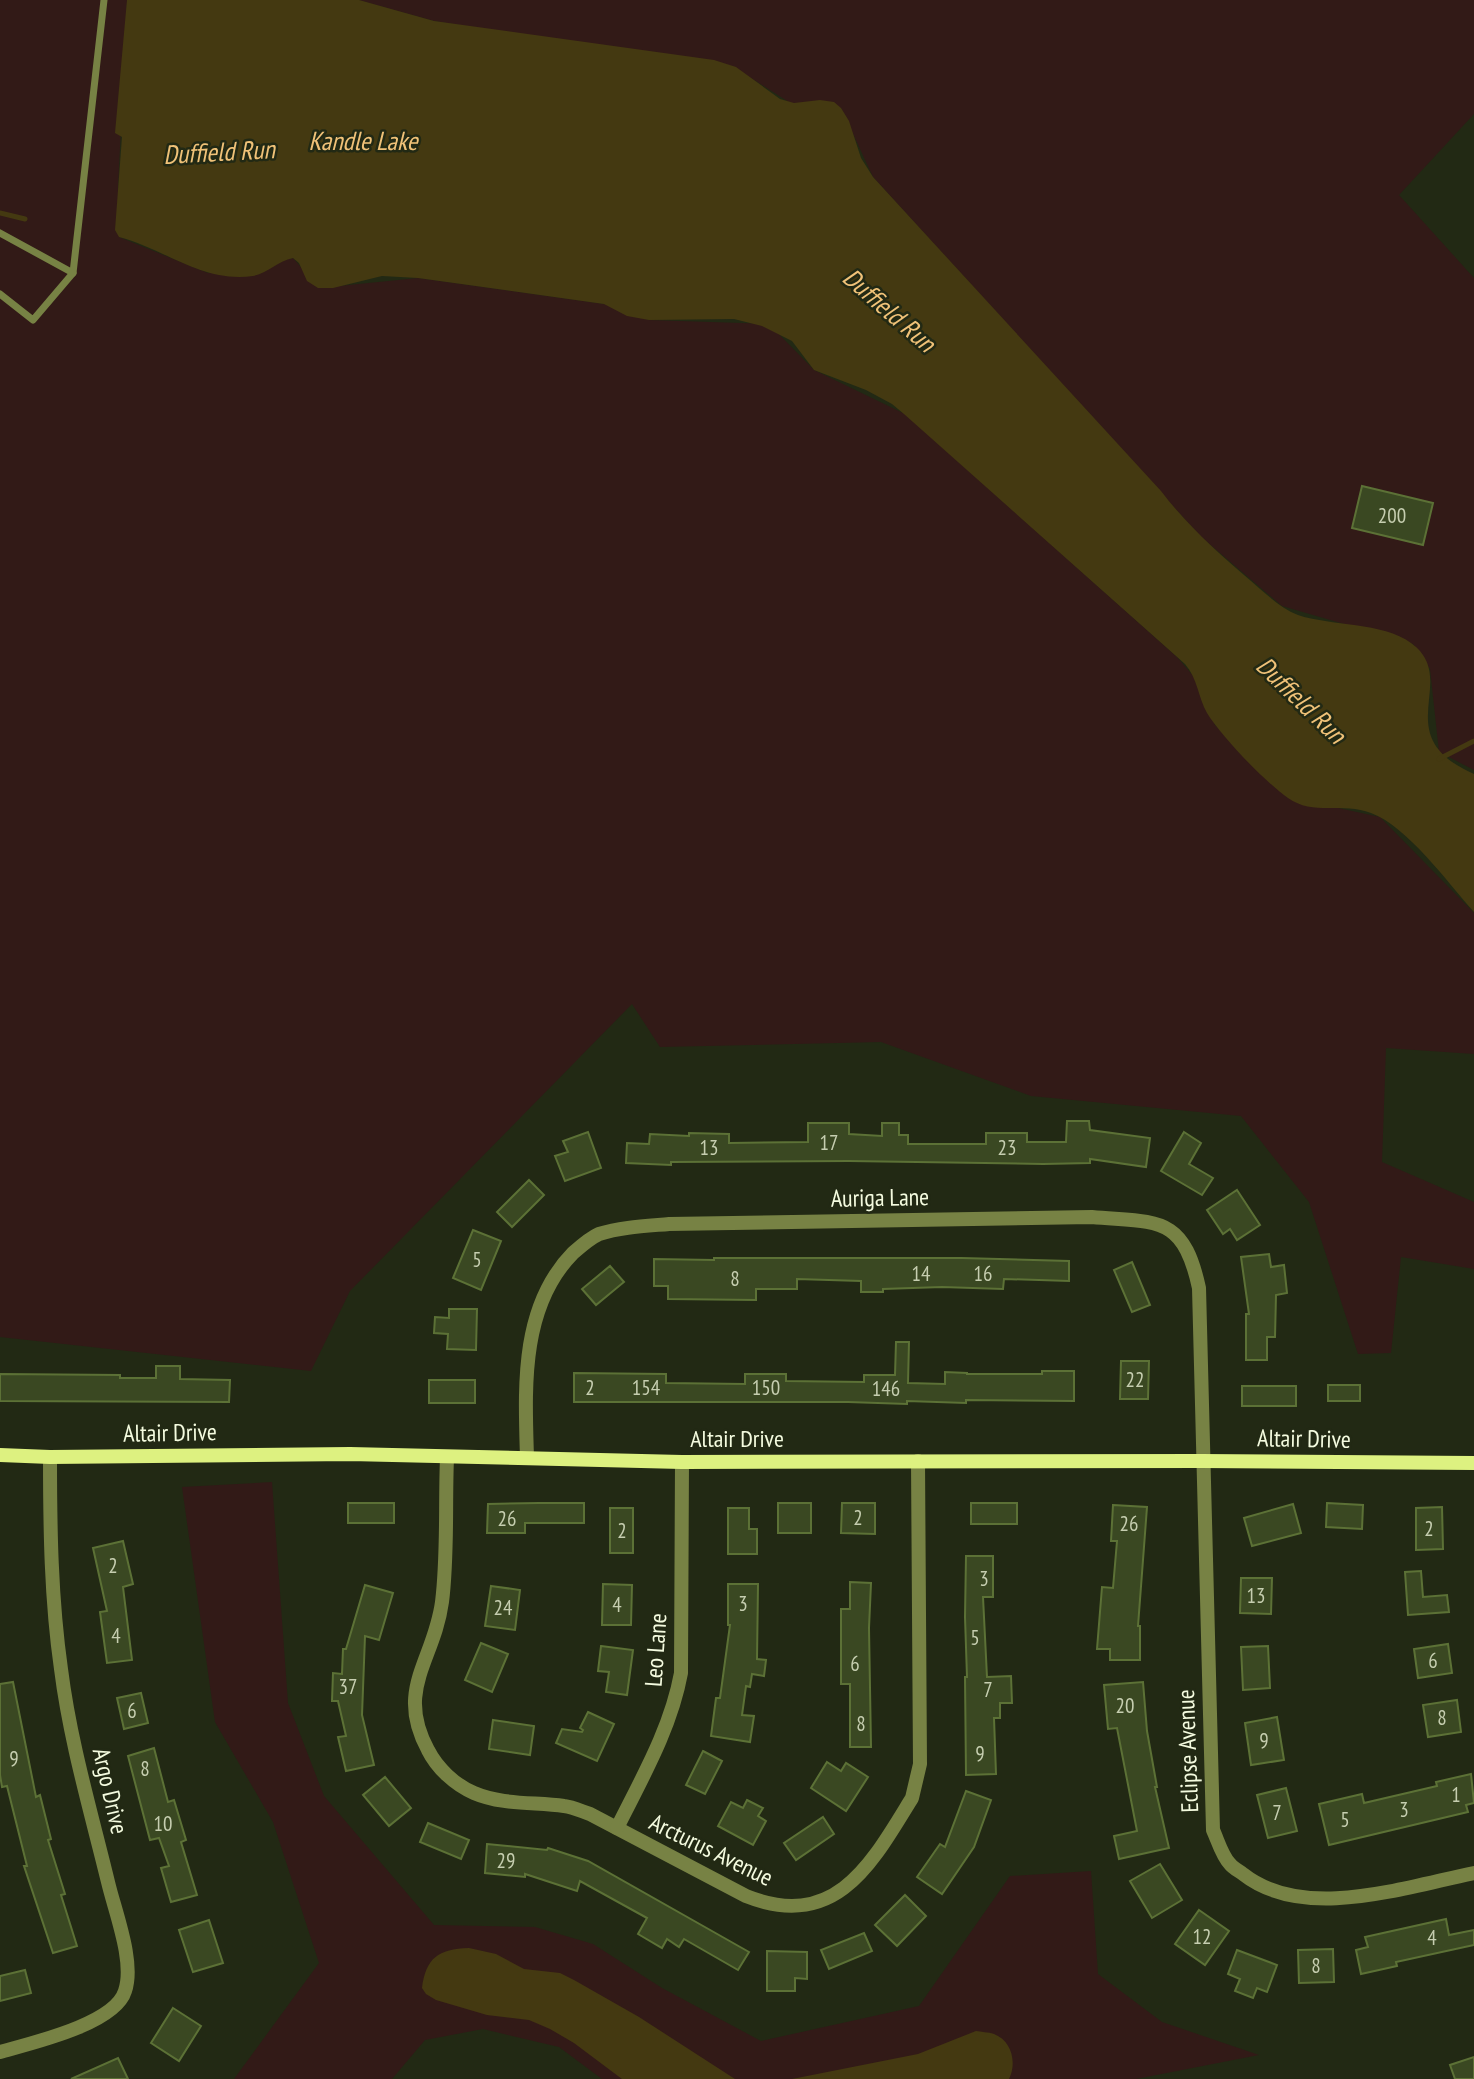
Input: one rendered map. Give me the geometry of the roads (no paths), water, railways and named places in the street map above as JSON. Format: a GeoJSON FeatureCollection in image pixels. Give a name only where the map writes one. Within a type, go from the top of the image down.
{"type":"FeatureCollection","features":[{"type":"Feature","properties":{"kind":"street","name":"Auriga Lane"},"geometry":{"type":"LineString","coordinates":[[527,1458],[526,1370],[535,1320],[562,1265],[581,1245],[597,1235],[669,1224],[1092,1217],[1141,1220],[1158,1225],[1175,1233],[1188,1249],[1199,1288],[1201,1461]]}},
{"type":"Feature","properties":{"kind":"street","name":"Altair Drive"},"geometry":{"type":"LineString","coordinates":[[0,1455],[50,1457],[350,1454],[682,1462],[1474,1463]]}},
{"type":"Feature","properties":{"kind":"street","name":"Argo Drive"},"geometry":{"type":"LineString","coordinates":[[0,2052],[101,2018],[117,2006],[126,1990],[127,1949],[81,1769],[61,1671],[52,1570],[50,1457]]}},
{"type":"Feature","properties":{"kind":"street","name":"Arcturus Avenue"},"geometry":{"type":"LineString","coordinates":[[447,1458],[442,1603],[437,1627],[414,1695],[414,1714],[426,1748],[444,1773],[474,1793],[516,1802],[567,1806],[590,1814],[746,1896],[765,1904],[785,1907],[827,1899],[847,1887],[864,1871],[912,1798],[920,1764],[918,1461]]}},
{"type":"Feature","properties":{"kind":"street","name":"Eclipse Avenue"},"geometry":{"type":"LineString","coordinates":[[1201,1461],[1213,1830],[1229,1864],[1252,1882],[1275,1893],[1311,1899],[1350,1898],[1474,1873]]}},
{"type":"Feature","properties":{"kind":"street","name":"Leo Lane"},"geometry":{"type":"LineString","coordinates":[[617,1828],[666,1728],[677,1696],[681,1673],[682,1462]]}},
{"type":"Feature","properties":{"kind":"lane"},"geometry":{"type":"LineString","coordinates":[[0,294],[33,320],[73,273],[104,0]]}},
{"type":"Feature","properties":{"kind":"lane"},"geometry":{"type":"LineString","coordinates":[[0,233],[73,273]]}},
{"type":"Feature","properties":{"kind":"water","name":"Kandle Lake"},"geometry":{"type":"Polygon","coordinates":[[[127,0],[359,0],[434,21],[714,60],[736,67],[780,99],[794,103],[820,100],[834,102],[849,121],[861,158],[873,177],[1215,549],[1267,595],[1291,612],[1386,631],[1411,643],[1425,658],[1430,674],[1428,725],[1434,742],[1448,759],[1474,774],[1474,912],[1413,842],[1385,820],[1360,810],[1308,806],[1278,791],[1222,734],[1207,713],[1193,676],[1185,664],[892,404],[866,390],[814,370],[792,341],[762,326],[734,319],[649,320],[627,316],[604,304],[418,278],[382,276],[333,288],[318,288],[307,281],[299,263],[293,258],[253,276],[217,275],[119,237],[115,230],[122,137],[115,133],[127,0]]]}},
{"type":"Feature","properties":{"kind":"water"},"geometry":{"type":"Polygon","coordinates":[[[469,1948],[496,1954],[524,1969],[560,1973],[639,2017],[735,2079],[622,2079],[574,2043],[550,2029],[529,2020],[487,2015],[436,2000],[426,1994],[422,1988],[430,1962],[449,1950],[469,1948]]]}},
{"type":"Feature","properties":{"kind":"water"},"geometry":{"type":"Polygon","coordinates":[[[976,2031],[994,2034],[1009,2047],[1013,2066],[1009,2079],[792,2079],[918,2054],[976,2031]]]}},
{"type":"Feature","properties":{"kind":"waterway","name":"Duffield Run"},"geometry":{"type":"LineString","coordinates":[[0,213],[25,219]]}},
{"type":"Feature","properties":{"kind":"waterway"},"geometry":{"type":"LineString","coordinates":[[1439,759],[1474,741]]}}]}
